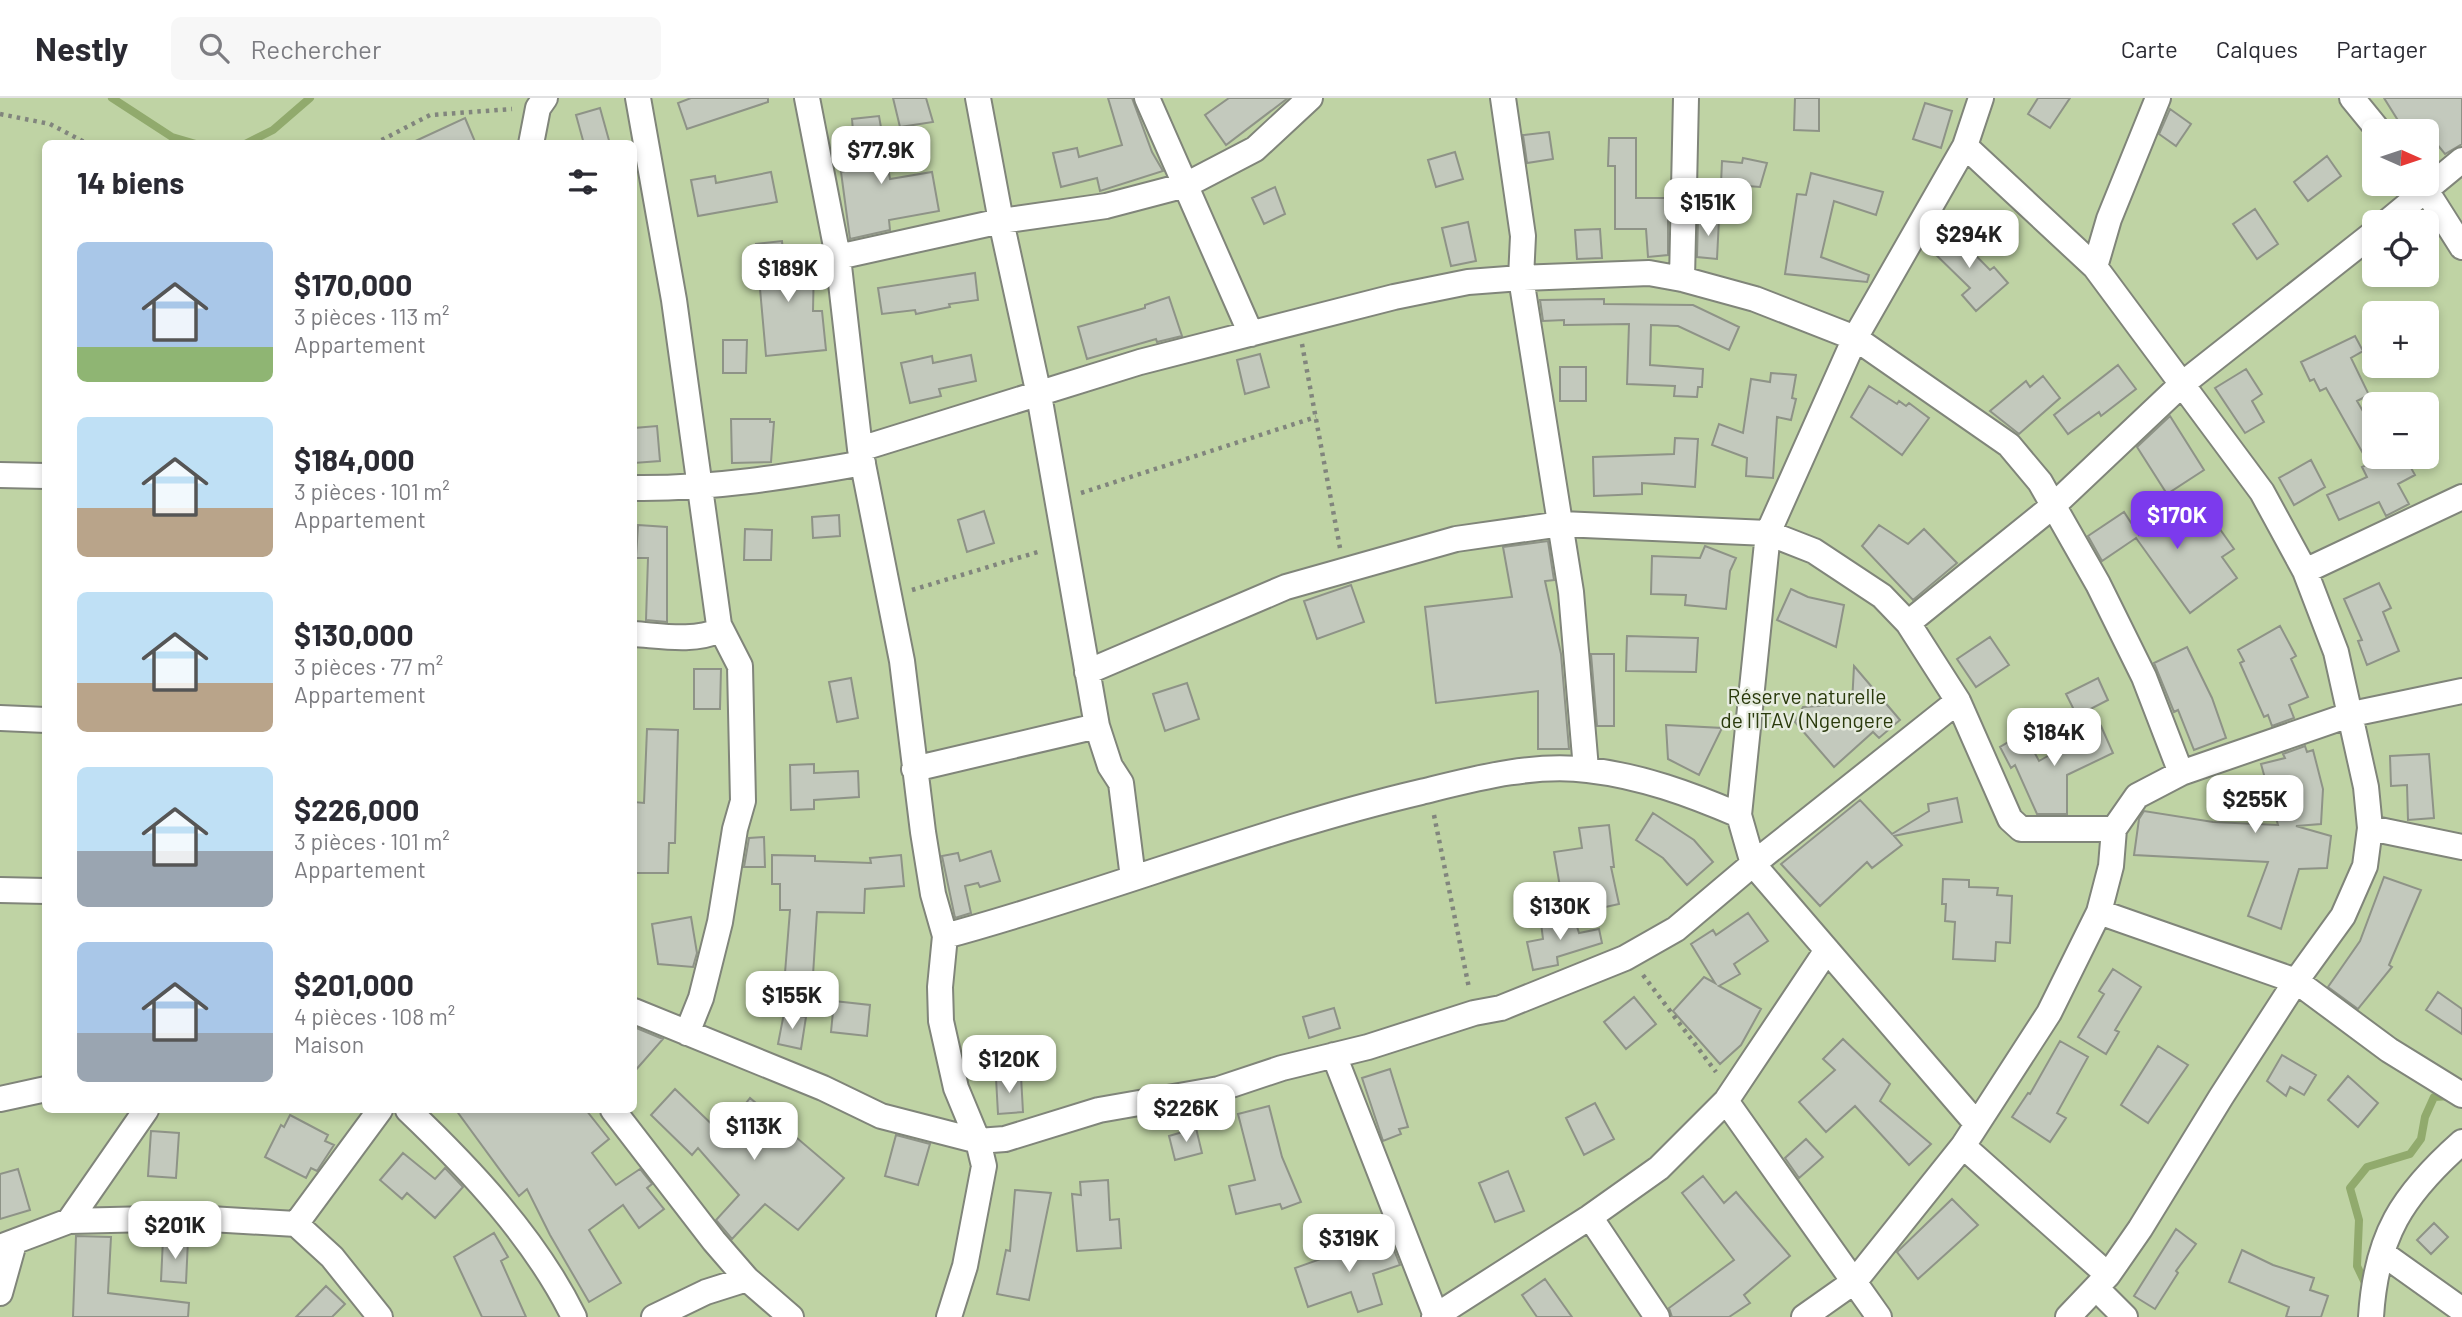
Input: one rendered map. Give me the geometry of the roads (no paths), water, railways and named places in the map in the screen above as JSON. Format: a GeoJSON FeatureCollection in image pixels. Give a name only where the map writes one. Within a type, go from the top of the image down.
{"type":"FeatureCollection","features":[{"type":"Feature","properties":{"kind":"street"},"geometry":{"type":"LineString","coordinates":[[638,98],[674,300],[721,630],[740,666],[743,801],[735,829],[720,922],[701,998],[687,1033]]}},
{"type":"Feature","properties":{"kind":"street"},"geometry":{"type":"LineString","coordinates":[[807,98],[838,257],[862,456],[902,662],[914,769],[933,894],[945,936],[940,987],[941,1021],[956,1088],[978,1141],[984,1166],[965,1266],[949,1317]]}},
{"type":"Feature","properties":{"kind":"street"},"geometry":{"type":"LineString","coordinates":[[978,98],[1001,221],[1039,394],[1097,726],[1110,766],[1121,783],[1133,878]]}},
{"type":"Feature","properties":{"kind":"street"},"geometry":{"type":"LineString","coordinates":[[1147,98],[1251,334]]}},
{"type":"Feature","properties":{"kind":"street"},"geometry":{"type":"LineString","coordinates":[[838,257],[1001,221],[1106,206],[1186,185],[1255,149],[1310,98]]}},
{"type":"Feature","properties":{"kind":"street"},"geometry":{"type":"LineString","coordinates":[[1503,98],[1523,236],[1521,278],[1571,592],[1586,769]]}},
{"type":"Feature","properties":{"kind":"street"},"geometry":{"type":"LineString","coordinates":[[1682,279],[1685,98]]}},
{"type":"Feature","properties":{"kind":"street"},"geometry":{"type":"LineString","coordinates":[[1975,1122],[1753,864],[1739,815],[1768,533],[1855,338],[1965,146],[1981,98]]}},
{"type":"Feature","properties":{"kind":"street"},"geometry":{"type":"LineString","coordinates":[[2095,267],[2109,219],[2158,98]]}},
{"type":"Feature","properties":{"kind":"street"},"geometry":{"type":"LineString","coordinates":[[2352,98],[2369,119]]}},
{"type":"Feature","properties":{"kind":"street"},"geometry":{"type":"LineString","coordinates":[[532,140],[541,103]]}},
{"type":"Feature","properties":{"kind":"street"},"geometry":{"type":"LineString","coordinates":[[1965,146],[2095,267],[2262,492],[2305,571],[2336,652],[2352,714],[2366,787],[2370,828],[2365,866],[2343,916],[2296,981],[2102,1282],[2068,1317]]}},
{"type":"Feature","properties":{"kind":"street"},"geometry":{"type":"LineString","coordinates":[[2440,176],[2462,160]]}},
{"type":"Feature","properties":{"kind":"street"},"geometry":{"type":"LineString","coordinates":[[2400,210],[2415,196]]}},
{"type":"Feature","properties":{"kind":"street"},"geometry":{"type":"LineString","coordinates":[[2431,196],[2462,247]]}},
{"type":"Feature","properties":{"kind":"street"},"geometry":{"type":"LineString","coordinates":[[1908,623],[2053,506],[2181,386],[2362,242]]}},
{"type":"Feature","properties":{"kind":"street"},"geometry":{"type":"LineString","coordinates":[[637,488],[701,487],[758,482],[862,456],[1140,362],[1468,282],[1649,273],[1682,279],[1755,299],[1855,338],[2009,445],[2040,482],[2098,584],[2144,677],[2181,773]]}},
{"type":"Feature","properties":{"kind":"street"},"geometry":{"type":"LineString","coordinates":[[0,475],[42,476]]}},
{"type":"Feature","properties":{"kind":"street"},"geometry":{"type":"LineString","coordinates":[[2305,571],[2462,497]]}},
{"type":"Feature","properties":{"kind":"street"},"geometry":{"type":"LineString","coordinates":[[1087,672],[1286,587],[1456,539],[1560,524],[1768,533],[1814,551],[1882,596],[1908,623],[1958,702],[2010,819],[2021,829],[2114,829]]}},
{"type":"Feature","properties":{"kind":"street"},"geometry":{"type":"LineString","coordinates":[[637,634],[692,637],[721,630]]}},
{"type":"Feature","properties":{"kind":"street"},"geometry":{"type":"LineString","coordinates":[[1804,1317],[1855,1281],[1963,1146],[1975,1122],[2049,1013],[2099,912],[2111,866],[2114,829],[2137,796],[2181,773],[2352,714],[2462,691]]}},
{"type":"Feature","properties":{"kind":"street"},"geometry":{"type":"LineString","coordinates":[[637,1012],[823,1088],[881,1115],[978,1141],[1005,1139],[1099,1110],[1219,1089],[1282,1068],[1474,1013],[1501,1008],[1625,958],[1676,929],[1753,864],[1958,702]]}},
{"type":"Feature","properties":{"kind":"street"},"geometry":{"type":"LineString","coordinates":[[0,719],[42,720]]}},
{"type":"Feature","properties":{"kind":"street"},"geometry":{"type":"LineString","coordinates":[[914,769],[1097,726]]}},
{"type":"Feature","properties":{"kind":"street"},"geometry":{"type":"LineString","coordinates":[[945,936],[1261,836],[1429,790],[1505,774],[1586,769],[1659,783],[1739,815]]}},
{"type":"Feature","properties":{"kind":"street"},"geometry":{"type":"LineString","coordinates":[[2370,828],[2462,848]]}},
{"type":"Feature","properties":{"kind":"street"},"geometry":{"type":"LineString","coordinates":[[0,890],[42,891]]}},
{"type":"Feature","properties":{"kind":"street"},"geometry":{"type":"LineString","coordinates":[[2099,912],[2296,981],[2389,1051],[2455,1089]]}},
{"type":"Feature","properties":{"kind":"street"},"geometry":{"type":"LineString","coordinates":[[1334,1055],[1435,1317],[1590,1217],[1659,1168],[1729,1097],[1827,950]]}},
{"type":"Feature","properties":{"kind":"street"},"geometry":{"type":"LineString","coordinates":[[0,1100],[42,1089]]}},
{"type":"Feature","properties":{"kind":"street"},"geometry":{"type":"LineString","coordinates":[[1729,1097],[1879,1317]]}},
{"type":"Feature","properties":{"kind":"street"},"geometry":{"type":"LineString","coordinates":[[69,1221],[144,1113]]}},
{"type":"Feature","properties":{"kind":"street"},"geometry":{"type":"LineString","coordinates":[[296,1224],[378,1113]]}},
{"type":"Feature","properties":{"kind":"street"},"geometry":{"type":"LineString","coordinates":[[411,1113],[454,1154],[541,1258],[573,1317]]}},
{"type":"Feature","properties":{"kind":"street"},"geometry":{"type":"LineString","coordinates":[[616,1113],[714,1241],[747,1279],[791,1317]]}},
{"type":"Feature","properties":{"kind":"street"},"geometry":{"type":"LineString","coordinates":[[2371,1317],[2382,1253],[2392,1221],[2407,1198],[2436,1165],[2462,1142]]}},
{"type":"Feature","properties":{"kind":"street"},"geometry":{"type":"LineString","coordinates":[[1963,1146],[2102,1282],[2125,1317]]}},
{"type":"Feature","properties":{"kind":"street"},"geometry":{"type":"LineString","coordinates":[[1590,1217],[1657,1317]]}},
{"type":"Feature","properties":{"kind":"street"},"geometry":{"type":"LineString","coordinates":[[0,1293],[7,1245],[69,1221],[192,1218],[296,1224],[332,1257],[380,1317]]}},
{"type":"Feature","properties":{"kind":"street"},"geometry":{"type":"LineString","coordinates":[[2382,1253],[2462,1310]]}},
{"type":"Feature","properties":{"kind":"street"},"geometry":{"type":"LineString","coordinates":[[654,1317],[706,1292],[747,1279]]}},
{"type":"Feature","properties":{"kind":"waterway"},"geometry":{"type":"LineString","coordinates":[[112,98],[172,137],[182,140]]}},
{"type":"Feature","properties":{"kind":"waterway"},"geometry":{"type":"LineString","coordinates":[[253,140],[273,130],[310,98]]}},
{"type":"Feature","properties":{"kind":"waterway"},"geometry":{"type":"LineString","coordinates":[[2367,1287],[2357,1266],[2359,1220],[2350,1188],[2367,1167],[2410,1154],[2421,1139],[2425,1117],[2434,1097],[2450,1096]]}},
{"type":"Feature","properties":{"kind":"park label","name":"Réserve naturelle de l'ITAV (Ngengere"},"geometry":{"type":"Point","coordinates":[1807,709]}}]}
